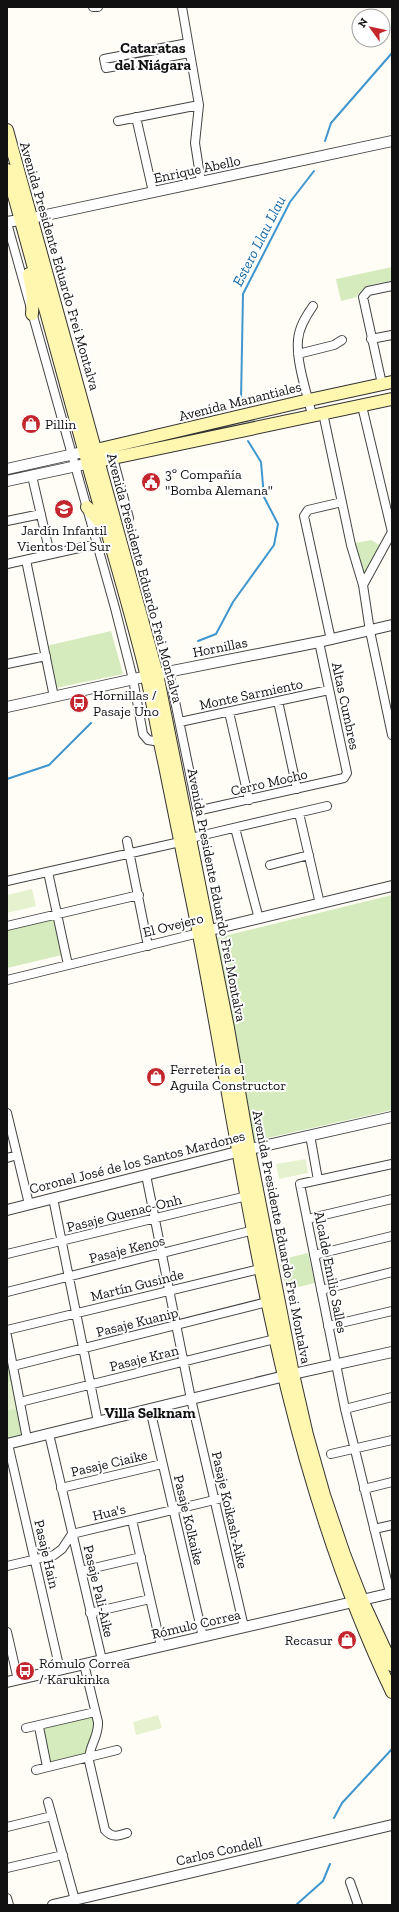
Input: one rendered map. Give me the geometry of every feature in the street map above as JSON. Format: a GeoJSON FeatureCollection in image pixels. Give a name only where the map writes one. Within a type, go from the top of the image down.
{"type":"FeatureCollection","features":[{"type":"Feature","properties":{"kind":"main road","name":"Avenida Presidente Eduardo Frei Montalva"},"geometry":{"type":"LineString","coordinates":[[7,130],[26,219],[92,457],[107,531],[158,674],[160,742],[186,840]]}},
{"type":"Feature","properties":{"kind":"main road","name":"Avenida Presidente Eduardo Frei Montalva"},"geometry":{"type":"LineString","coordinates":[[7,170],[26,219],[30,251],[158,674],[186,840],[204,932],[228,1028],[247,1196],[254,1230],[267,1267],[267,1302],[275,1339],[288,1375],[344,1554],[369,1644],[392,1692]]}},
{"type":"Feature","properties":{"kind":"main road"},"geometry":{"type":"LineString","coordinates":[[30,251],[28,266],[33,297],[32,314]]}},
{"type":"Feature","properties":{"kind":"main road","name":"Avenida Manantiales"},"geometry":{"type":"LineString","coordinates":[[92,457],[308,400],[387,383]]}},
{"type":"Feature","properties":{"kind":"main road","name":"Avenida Manantiales"},"geometry":{"type":"LineString","coordinates":[[92,457],[113,458],[392,399]]}},
{"type":"Feature","properties":{"kind":"main road"},"geometry":{"type":"LineString","coordinates":[[87,508],[107,531]]}},
{"type":"Feature","properties":{"kind":"main road","name":"Avenida Presidente Eduardo Frei Montalva"},"geometry":{"type":"LineString","coordinates":[[243,1150],[288,1375]]}},
{"type":"Feature","properties":{"kind":"main road","name":"Avenida Presidente Eduardo Frei Montalva"},"geometry":{"type":"LineString","coordinates":[[357,1601],[392,1665]]}},
{"type":"Feature","properties":{"kind":"street"},"geometry":{"type":"LineString","coordinates":[[93,7],[98,7]]}},
{"type":"Feature","properties":{"kind":"street"},"geometry":{"type":"LineString","coordinates":[[182,7],[199,105],[195,143],[201,182]]}},
{"type":"Feature","properties":{"kind":"street"},"geometry":{"type":"LineString","coordinates":[[188,43],[104,59],[106,68],[190,53]]}},
{"type":"Feature","properties":{"kind":"street"},"geometry":{"type":"LineString","coordinates":[[118,121],[199,105]]}},
{"type":"Feature","properties":{"kind":"street"},"geometry":{"type":"LineString","coordinates":[[136,117],[153,192]]}},
{"type":"Feature","properties":{"kind":"street","name":"Enrique Abello"},"geometry":{"type":"LineString","coordinates":[[7,222],[392,141]]}},
{"type":"Feature","properties":{"kind":"street"},"geometry":{"type":"LineString","coordinates":[[7,222],[133,679],[143,734],[148,740],[160,742]]}},
{"type":"Feature","properties":{"kind":"street"},"geometry":{"type":"LineString","coordinates":[[387,383],[371,339],[363,300],[364,294],[368,291],[392,286]]}},
{"type":"Feature","properties":{"kind":"street"},"geometry":{"type":"LineString","coordinates":[[313,306],[304,320],[298,338],[298,354],[308,400],[317,414],[342,502],[353,552],[363,585],[370,631],[392,735]]}},
{"type":"Feature","properties":{"kind":"street"},"geometry":{"type":"LineString","coordinates":[[371,339],[392,335]]}},
{"type":"Feature","properties":{"kind":"street"},"geometry":{"type":"LineString","coordinates":[[298,354],[334,345],[342,340]]}},
{"type":"Feature","properties":{"kind":"street"},"geometry":{"type":"LineString","coordinates":[[362,406],[392,532],[363,585]]}},
{"type":"Feature","properties":{"kind":"street"},"geometry":{"type":"LineString","coordinates":[[7,469],[71,455],[92,457]]}},
{"type":"Feature","properties":{"kind":"street"},"geometry":{"type":"LineString","coordinates":[[7,481],[74,467],[92,457]]}},
{"type":"Feature","properties":{"kind":"street"},"geometry":{"type":"LineString","coordinates":[[113,458],[129,518]]}},
{"type":"Feature","properties":{"kind":"street"},"geometry":{"type":"LineString","coordinates":[[32,476],[50,554]]}},
{"type":"Feature","properties":{"kind":"street"},"geometry":{"type":"LineString","coordinates":[[331,640],[304,516],[308,510],[342,502]]}},
{"type":"Feature","properties":{"kind":"street"},"geometry":{"type":"LineString","coordinates":[[7,521],[41,514]]}},
{"type":"Feature","properties":{"kind":"street"},"geometry":{"type":"LineString","coordinates":[[7,564],[97,544]]}},
{"type":"Feature","properties":{"kind":"street"},"geometry":{"type":"LineString","coordinates":[[26,560],[54,697]]}},
{"type":"Feature","properties":{"kind":"street","name":"Hornillas"},"geometry":{"type":"LineString","coordinates":[[7,707],[133,679],[331,640],[392,625]]}},
{"type":"Feature","properties":{"kind":"street","name":"Altas Cumbres"},"geometry":{"type":"LineString","coordinates":[[319,642],[347,773],[346,776]]}},
{"type":"Feature","properties":{"kind":"street"},"geometry":{"type":"LineString","coordinates":[[7,663],[46,656]]}},
{"type":"Feature","properties":{"kind":"street","name":"Avenida Presidente Eduardo Frei Montalva"},"geometry":{"type":"LineString","coordinates":[[158,674],[180,722],[198,809]]}},
{"type":"Feature","properties":{"kind":"street","name":"Monte Sarmiento"},"geometry":{"type":"LineString","coordinates":[[180,722],[329,690]]}},
{"type":"Feature","properties":{"kind":"street"},"geometry":{"type":"LineString","coordinates":[[278,701],[297,789]]}},
{"type":"Feature","properties":{"kind":"street"},"geometry":{"type":"LineString","coordinates":[[229,712],[249,800]]}},
{"type":"Feature","properties":{"kind":"street","name":"Cerro Mocho"},"geometry":{"type":"LineString","coordinates":[[198,809],[201,810],[249,800],[344,778],[346,776]]}},
{"type":"Feature","properties":{"kind":"street"},"geometry":{"type":"LineString","coordinates":[[7,881],[129,854],[327,806]]}},
{"type":"Feature","properties":{"kind":"street"},"geometry":{"type":"LineString","coordinates":[[299,813],[320,904]]}},
{"type":"Feature","properties":{"kind":"street"},"geometry":{"type":"LineString","coordinates":[[235,828],[259,919]]}},
{"type":"Feature","properties":{"kind":"street"},"geometry":{"type":"LineString","coordinates":[[127,841],[148,946]]}},
{"type":"Feature","properties":{"kind":"street"},"geometry":{"type":"LineString","coordinates":[[270,865],[309,855]]}},
{"type":"Feature","properties":{"kind":"street"},"geometry":{"type":"LineString","coordinates":[[48,872],[68,965]]}},
{"type":"Feature","properties":{"kind":"street","name":"El Ovejero"},"geometry":{"type":"LineString","coordinates":[[7,980],[392,886]]}},
{"type":"Feature","properties":{"kind":"street"},"geometry":{"type":"LineString","coordinates":[[7,926],[139,895]]}},
{"type":"Feature","properties":{"kind":"street"},"geometry":{"type":"LineString","coordinates":[[7,1113],[29,1204]]}},
{"type":"Feature","properties":{"kind":"street","name":"Coronel José de los Santos Mardones"},"geometry":{"type":"LineString","coordinates":[[7,1210],[243,1150],[392,1117]]}},
{"type":"Feature","properties":{"kind":"street"},"geometry":{"type":"LineString","coordinates":[[310,1135],[318,1180],[392,1164]]}},
{"type":"Feature","properties":{"kind":"street"},"geometry":{"type":"LineString","coordinates":[[7,1158],[17,1156]]}},
{"type":"Feature","properties":{"kind":"street","name":"Pasaje Koikash-Aike"},"geometry":{"type":"LineString","coordinates":[[146,1175],[191,1399],[244,1627]]}},
{"type":"Feature","properties":{"kind":"street","name":"Alcalde Emilio Salles"},"geometry":{"type":"LineString","coordinates":[[318,1180],[300,1184],[345,1408],[391,1593]]}},
{"type":"Feature","properties":{"kind":"street","name":"Pasaje Quenac-Onh"},"geometry":{"type":"LineString","coordinates":[[7,1254],[154,1220],[247,1196]]}},
{"type":"Feature","properties":{"kind":"street"},"geometry":{"type":"LineString","coordinates":[[52,1198],[98,1422]]}},
{"type":"Feature","properties":{"kind":"street"},"geometry":{"type":"LineString","coordinates":[[307,1219],[392,1199]]}},
{"type":"Feature","properties":{"kind":"street","name":"Pasaje Kenos"},"geometry":{"type":"LineString","coordinates":[[7,1292],[254,1230]]}},
{"type":"Feature","properties":{"kind":"street"},"geometry":{"type":"LineString","coordinates":[[314,1255],[392,1236]]}},
{"type":"Feature","properties":{"kind":"street","name":"Martín Gusinde"},"geometry":{"type":"LineString","coordinates":[[7,1330],[267,1267]]}},
{"type":"Feature","properties":{"kind":"street"},"geometry":{"type":"LineString","coordinates":[[321,1290],[392,1272]]}},
{"type":"Feature","properties":{"kind":"street","name":"Pasaje Kuanip"},"geometry":{"type":"LineString","coordinates":[[13,1366],[267,1302]]}},
{"type":"Feature","properties":{"kind":"street"},"geometry":{"type":"LineString","coordinates":[[328,1326],[392,1311]]}},
{"type":"Feature","properties":{"kind":"street"},"geometry":{"type":"LineString","coordinates":[[7,1336],[27,1439]]}},
{"type":"Feature","properties":{"kind":"street","name":"Pasaje Kran"},"geometry":{"type":"LineString","coordinates":[[20,1402],[275,1339]]}},
{"type":"Feature","properties":{"kind":"street"},"geometry":{"type":"LineString","coordinates":[[7,1444],[288,1375],[392,1352]]}},
{"type":"Feature","properties":{"kind":"street"},"geometry":{"type":"LineString","coordinates":[[345,1408],[392,1397]]}},
{"type":"Feature","properties":{"kind":"street","name":"Pasaje Kolkaike"},"geometry":{"type":"LineString","coordinates":[[150,1409],[203,1637]]}},
{"type":"Feature","properties":{"kind":"street","name":"Pasaje Pali-Aike"},"geometry":{"type":"LineString","coordinates":[[49,1434],[102,1660]]}},
{"type":"Feature","properties":{"kind":"street"},"geometry":{"type":"LineString","coordinates":[[331,1454],[392,1440]]}},
{"type":"Feature","properties":{"kind":"street","name":"Pasaje Hain"},"geometry":{"type":"LineString","coordinates":[[7,1444],[60,1670]]}},
{"type":"Feature","properties":{"kind":"street","name":"Pasaje Ciaike"},"geometry":{"type":"LineString","coordinates":[[61,1488],[162,1464]]}},
{"type":"Feature","properties":{"kind":"street"},"geometry":{"type":"LineString","coordinates":[[364,1489],[392,1482]]}},
{"type":"Feature","properties":{"kind":"street","name":"Hua's"},"geometry":{"type":"LineString","coordinates":[[72,1534],[227,1497]]}},
{"type":"Feature","properties":{"kind":"street"},"geometry":{"type":"LineString","coordinates":[[132,1520],[162,1646]]}},
{"type":"Feature","properties":{"kind":"street"},"geometry":{"type":"LineString","coordinates":[[374,1529],[392,1525]]}},
{"type":"Feature","properties":{"kind":"street"},"geometry":{"type":"LineString","coordinates":[[7,1566],[59,1553],[72,1534]]}},
{"type":"Feature","properties":{"kind":"street"},"geometry":{"type":"LineString","coordinates":[[81,1572],[141,1557]]}},
{"type":"Feature","properties":{"kind":"street","name":"Rómulo Correa"},"geometry":{"type":"LineString","coordinates":[[7,1682],[391,1593]]}},
{"type":"Feature","properties":{"kind":"street"},"geometry":{"type":"LineString","coordinates":[[90,1613],[150,1599]]}},
{"type":"Feature","properties":{"kind":"street"},"geometry":{"type":"LineString","coordinates":[[7,1632],[18,1680]]}},
{"type":"Feature","properties":{"kind":"street"},"geometry":{"type":"LineString","coordinates":[[84,1664],[98,1731],[89,1757],[105,1830],[110,1835],[116,1836],[128,1833]]}},
{"type":"Feature","properties":{"kind":"street"},"geometry":{"type":"LineString","coordinates":[[26,1728],[39,1727],[95,1712]]}},
{"type":"Feature","properties":{"kind":"street"},"geometry":{"type":"LineString","coordinates":[[39,1727],[48,1767]]}},
{"type":"Feature","properties":{"kind":"street"},"geometry":{"type":"LineString","coordinates":[[36,1770],[117,1750]]}},
{"type":"Feature","properties":{"kind":"street"},"geometry":{"type":"LineString","coordinates":[[48,1802],[75,1900]]}},
{"type":"Feature","properties":{"kind":"street"},"geometry":{"type":"LineString","coordinates":[[7,1826],[52,1816]]}},
{"type":"Feature","properties":{"kind":"street","name":"Carlos Condell"},"geometry":{"type":"LineString","coordinates":[[53,1905],[392,1825]]}},
{"type":"Feature","properties":{"kind":"street"},"geometry":{"type":"LineString","coordinates":[[7,1868],[63,1855]]}},
{"type":"Feature","properties":{"kind":"street"},"geometry":{"type":"LineString","coordinates":[[350,1882],[358,1905]]}},
{"type":"Feature","properties":{"kind":"street"},"geometry":{"type":"LineString","coordinates":[[7,1898],[9,1905]]}},
{"type":"Feature","properties":{"kind":"green space"},"geometry":{"type":"Polygon","coordinates":[[[392,267],[392,281],[372,285],[363,289],[357,297],[341,301],[336,279],[392,267]]]}},
{"type":"Feature","properties":{"kind":"green space"},"geometry":{"type":"Polygon","coordinates":[[[371,540],[381,546],[366,574],[362,574],[355,543],[371,540]]]}},
{"type":"Feature","properties":{"kind":"green space"},"geometry":{"type":"Polygon","coordinates":[[[111,631],[123,674],[56,688],[46,646],[111,631]]]}},
{"type":"Feature","properties":{"kind":"green space"},"geometry":{"type":"Polygon","coordinates":[[[32,889],[36,906],[7,913],[7,895],[32,889]]]}},
{"type":"Feature","properties":{"kind":"green space"},"geometry":{"type":"Polygon","coordinates":[[[392,895],[392,1110],[254,1141],[216,938],[392,895]]]}},
{"type":"Feature","properties":{"kind":"green space"},"geometry":{"type":"Polygon","coordinates":[[[54,919],[62,955],[7,968],[7,930],[54,919]]]}},
{"type":"Feature","properties":{"kind":"green space"},"geometry":{"type":"Polygon","coordinates":[[[306,1159],[308,1173],[279,1179],[276,1164],[306,1159]]]}},
{"type":"Feature","properties":{"kind":"green space"},"geometry":{"type":"Polygon","coordinates":[[[308,1253],[315,1283],[286,1290],[279,1260],[308,1253]]]}},
{"type":"Feature","properties":{"kind":"green space"},"geometry":{"type":"Polygon","coordinates":[[[7,1351],[26,1440],[7,1444],[7,1351]]]}},
{"type":"Feature","properties":{"kind":"green space"},"geometry":{"type":"Polygon","coordinates":[[[11,1381],[16,1409],[7,1411],[7,1382],[11,1381]]]}},
{"type":"Feature","properties":{"kind":"green space"},"geometry":{"type":"Polygon","coordinates":[[[158,1715],[162,1728],[136,1735],[133,1722],[158,1715]]]}},
{"type":"Feature","properties":{"kind":"green space"},"geometry":{"type":"Polygon","coordinates":[[[93,1716],[95,1728],[85,1754],[50,1762],[43,1729],[93,1716]]]}},
{"type":"Feature","properties":{"kind":"waterway","name":"Estero Llau Llau"},"geometry":{"type":"LineString","coordinates":[[325,141],[331,123],[392,53]]}},
{"type":"Feature","properties":{"kind":"waterway","name":"Estero Llau Llau"},"geometry":{"type":"LineString","coordinates":[[241,400],[243,294],[290,202],[314,171]]}},
{"type":"Feature","properties":{"kind":"waterway","name":"Estero Llau Llau"},"geometry":{"type":"LineString","coordinates":[[198,641],[216,634],[233,602],[274,545],[278,524],[264,497],[261,462],[248,441]]}},
{"type":"Feature","properties":{"kind":"waterway","name":"Estero Llau Llau"},"geometry":{"type":"LineString","coordinates":[[7,779],[49,765],[91,723]]}},
{"type":"Feature","properties":{"kind":"waterway"},"geometry":{"type":"LineString","coordinates":[[334,1818],[342,1803],[392,1749]]}},
{"type":"Feature","properties":{"kind":"waterway"},"geometry":{"type":"LineString","coordinates":[[296,1905],[323,1881],[330,1864]]}},
{"type":"Feature","properties":{"kind":"place","name":"Pillin"},"geometry":{"type":"Point","coordinates":[31,424]}},
{"type":"Feature","properties":{"kind":"place","name":"3º Compañía \"Bomba Alemana\""},"geometry":{"type":"Point","coordinates":[151,482]}},
{"type":"Feature","properties":{"kind":"place","name":"Jardín Infantil Vientos Del Sur"},"geometry":{"type":"Point","coordinates":[64,509]}},
{"type":"Feature","properties":{"kind":"place","name":"Hornillas / Pasaje Uno"},"geometry":{"type":"Point","coordinates":[79,703]}},
{"type":"Feature","properties":{"kind":"place","name":"Ferretería el Aguila Constructor"},"geometry":{"type":"Point","coordinates":[156,1077]}},
{"type":"Feature","properties":{"kind":"place","name":"Recasur"},"geometry":{"type":"Point","coordinates":[347,1640]}},
{"type":"Feature","properties":{"kind":"place","name":"Rómulo Correa / Karukinka"},"geometry":{"type":"Point","coordinates":[25,1671]}},
{"type":"Feature","properties":{"kind":"district","name":"Cataratas del Niágara"},"geometry":{"type":"Point","coordinates":[153,56]}},
{"type":"Feature","properties":{"kind":"district","name":"Villa Selknam"},"geometry":{"type":"Point","coordinates":[150,1413]}}]}
